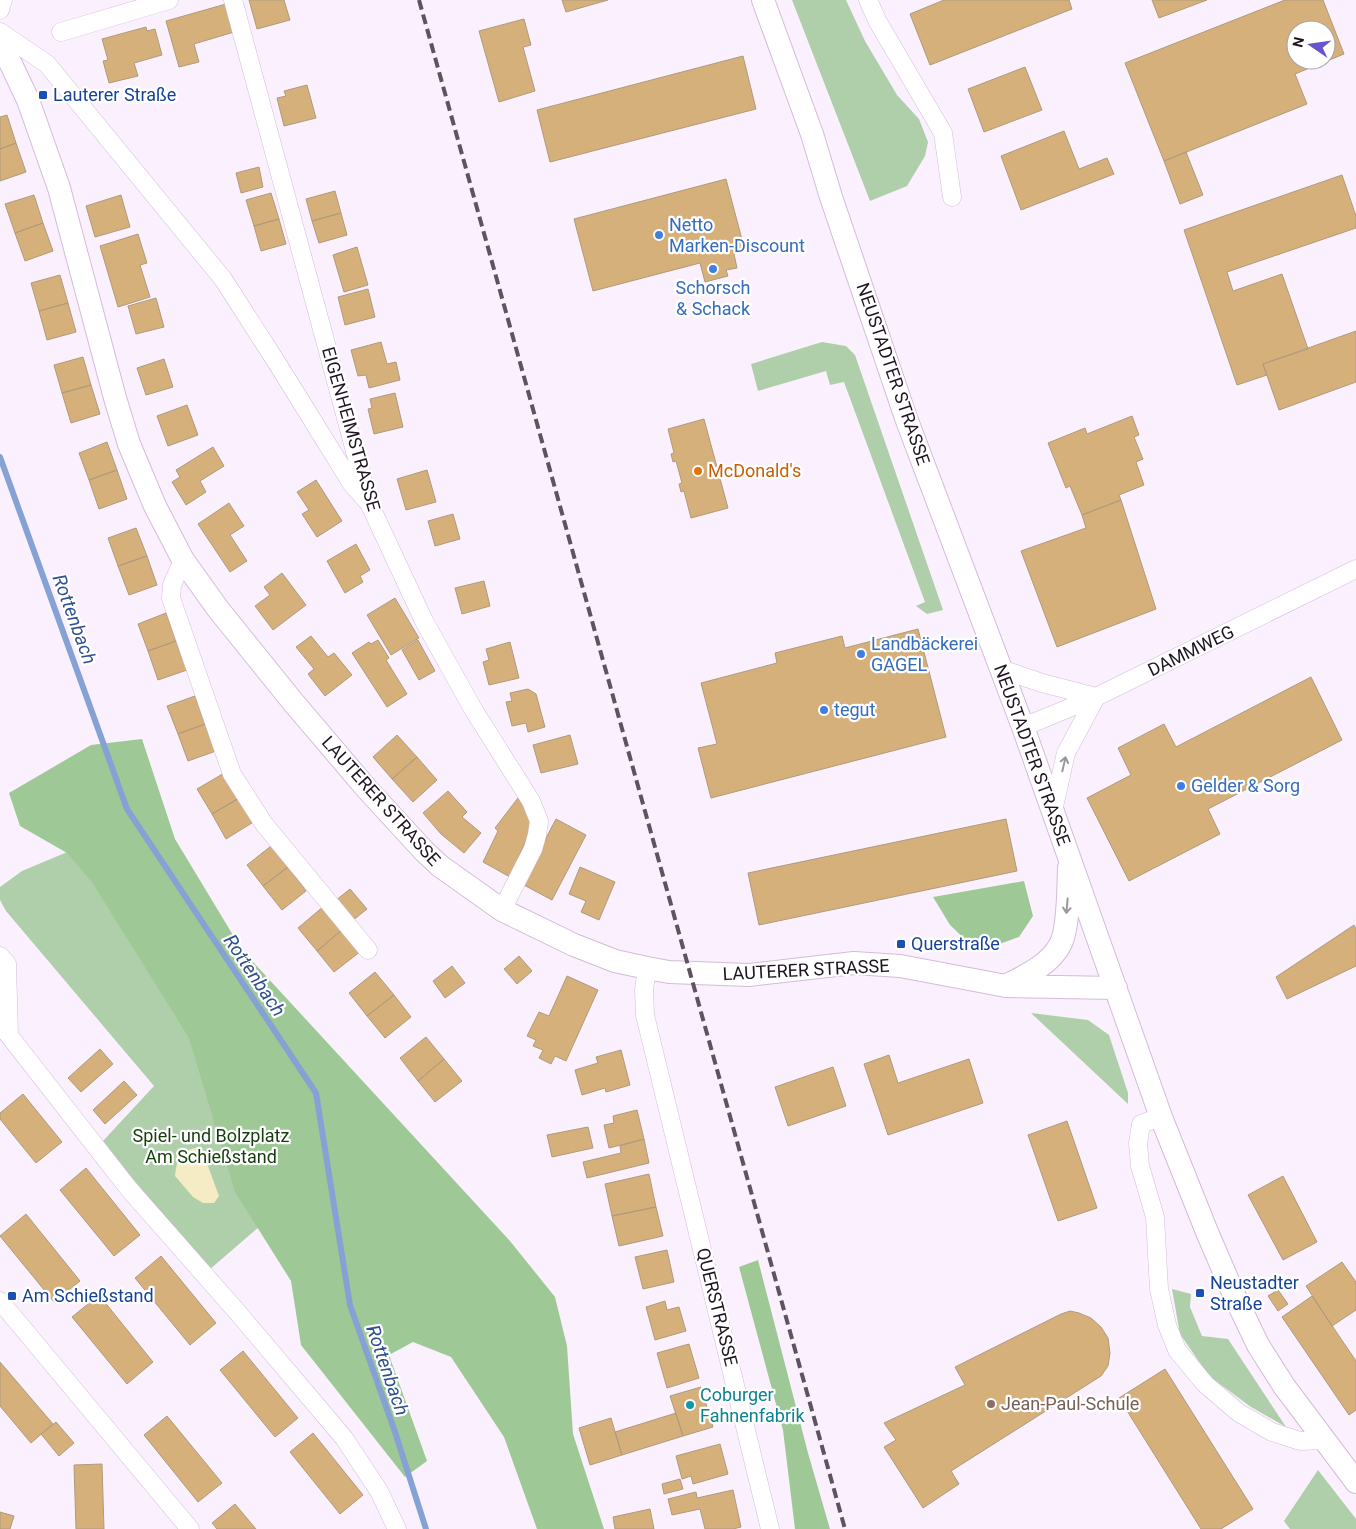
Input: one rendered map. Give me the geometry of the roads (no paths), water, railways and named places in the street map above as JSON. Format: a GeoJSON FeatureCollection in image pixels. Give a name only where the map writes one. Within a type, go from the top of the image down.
{"type":"FeatureCollection","features":[{"type":"Feature","properties":{"kind":"street"},"geometry":{"type":"LineString","coordinates":[[0,10],[3,0]]}},
{"type":"Feature","properties":{"kind":"street"},"geometry":{"type":"LineString","coordinates":[[61,32],[170,0]]}},
{"type":"Feature","properties":{"kind":"street","name":"EIGENHEIMSTRASSE"},"geometry":{"type":"LineString","coordinates":[[233,0],[369,503],[424,621],[473,710],[531,801],[539,821],[533,849],[502,910]]}},
{"type":"Feature","properties":{"kind":"street","name":"NEUSTADTER STRASSE"},"geometry":{"type":"LineString","coordinates":[[763,0],[812,134],[906,418],[1023,727],[1162,1117],[1210,1240],[1258,1345],[1284,1386],[1356,1482]]}},
{"type":"Feature","properties":{"kind":"street"},"geometry":{"type":"LineString","coordinates":[[868,0],[878,22],[943,133],[952,198]]}},
{"type":"Feature","properties":{"kind":"street"},"geometry":{"type":"LineString","coordinates":[[0,32],[47,64],[217,271],[277,362],[352,484],[369,503]]}},
{"type":"Feature","properties":{"kind":"street","name":"LAUTERER STRASSE"},"geometry":{"type":"LineString","coordinates":[[0,41],[28,100],[59,188],[129,444],[155,506],[183,560],[218,609],[293,702],[367,789],[440,866],[502,910],[569,943],[607,958],[669,972],[749,975],[854,964],[900,966],[1006,986],[1116,988]]}},
{"type":"Feature","properties":{"kind":"street"},"geometry":{"type":"LineString","coordinates":[[183,560],[172,585],[171,598],[232,774],[264,824],[368,950]]}},
{"type":"Feature","properties":{"kind":"street","name":"DAMMWEG"},"geometry":{"type":"LineString","coordinates":[[1023,727],[1096,697],[1356,570]]}},
{"type":"Feature","properties":{"kind":"street"},"geometry":{"type":"LineString","coordinates":[[1001,669],[1042,683],[1096,697],[1066,753],[1053,811]]}},
{"type":"Feature","properties":{"kind":"street"},"geometry":{"type":"LineString","coordinates":[[1006,986],[1035,969],[1054,954],[1062,942],[1068,908],[1069,858]]}},
{"type":"Feature","properties":{"kind":"street"},"geometry":{"type":"LineString","coordinates":[[0,956],[7,964],[5,1029],[129,1189],[239,1314],[344,1438],[379,1491],[397,1529]]}},
{"type":"Feature","properties":{"kind":"street","name":"QUERSTRASSE"},"geometry":{"type":"LineString","coordinates":[[648,968],[644,990],[646,1015],[770,1529]]}},
{"type":"Feature","properties":{"kind":"street"},"geometry":{"type":"LineString","coordinates":[[1162,1117],[1141,1124],[1138,1143],[1140,1166],[1155,1217],[1159,1290],[1167,1325],[1177,1350],[1205,1384],[1240,1413],[1272,1432],[1300,1440],[1324,1440]]}},
{"type":"Feature","properties":{"kind":"street"},"geometry":{"type":"LineString","coordinates":[[0,1301],[190,1529]]}},
{"type":"Feature","properties":{"kind":"waterway","name":"Rottenbach"},"geometry":{"type":"LineString","coordinates":[[0,457],[127,809],[316,1093],[350,1305],[395,1432],[426,1529]]}},
{"type":"Feature","properties":{"kind":"railway"},"geometry":{"type":"LineString","coordinates":[[419,0],[845,1529]]}},
{"type":"Feature","properties":{"kind":"place","name":"Lauterer Straße"},"geometry":{"type":"Point","coordinates":[43,95]}},
{"type":"Feature","properties":{"kind":"place","name":"Netto Marken-Discount"},"geometry":{"type":"Point","coordinates":[659,235]}},
{"type":"Feature","properties":{"kind":"place","name":"Schorsch & Schack"},"geometry":{"type":"Point","coordinates":[713,269]}},
{"type":"Feature","properties":{"kind":"place","name":"McDonald's"},"geometry":{"type":"Point","coordinates":[698,471]}},
{"type":"Feature","properties":{"kind":"place","name":"Landbäckerei GAGEL"},"geometry":{"type":"Point","coordinates":[861,654]}},
{"type":"Feature","properties":{"kind":"place","name":"tegut"},"geometry":{"type":"Point","coordinates":[824,710]}},
{"type":"Feature","properties":{"kind":"place","name":"Gelder & Sorg"},"geometry":{"type":"Point","coordinates":[1181,786]}},
{"type":"Feature","properties":{"kind":"place","name":"Querstraße"},"geometry":{"type":"Point","coordinates":[901,944]}},
{"type":"Feature","properties":{"kind":"place","name":"Neustadter Straße"},"geometry":{"type":"Point","coordinates":[1200,1293]}},
{"type":"Feature","properties":{"kind":"place","name":"Am Schießstand"},"geometry":{"type":"Point","coordinates":[12,1296]}},
{"type":"Feature","properties":{"kind":"place","name":"Jean-Paul-Schule"},"geometry":{"type":"Point","coordinates":[991,1404]}},
{"type":"Feature","properties":{"kind":"place","name":"Coburger Fahnenfabrik"},"geometry":{"type":"Point","coordinates":[690,1405]}},
{"type":"Feature","properties":{"kind":"park label","name":"Spiel- und Bolzplatz Am Schießstand"},"geometry":{"type":"Point","coordinates":[211,1146]}}]}
